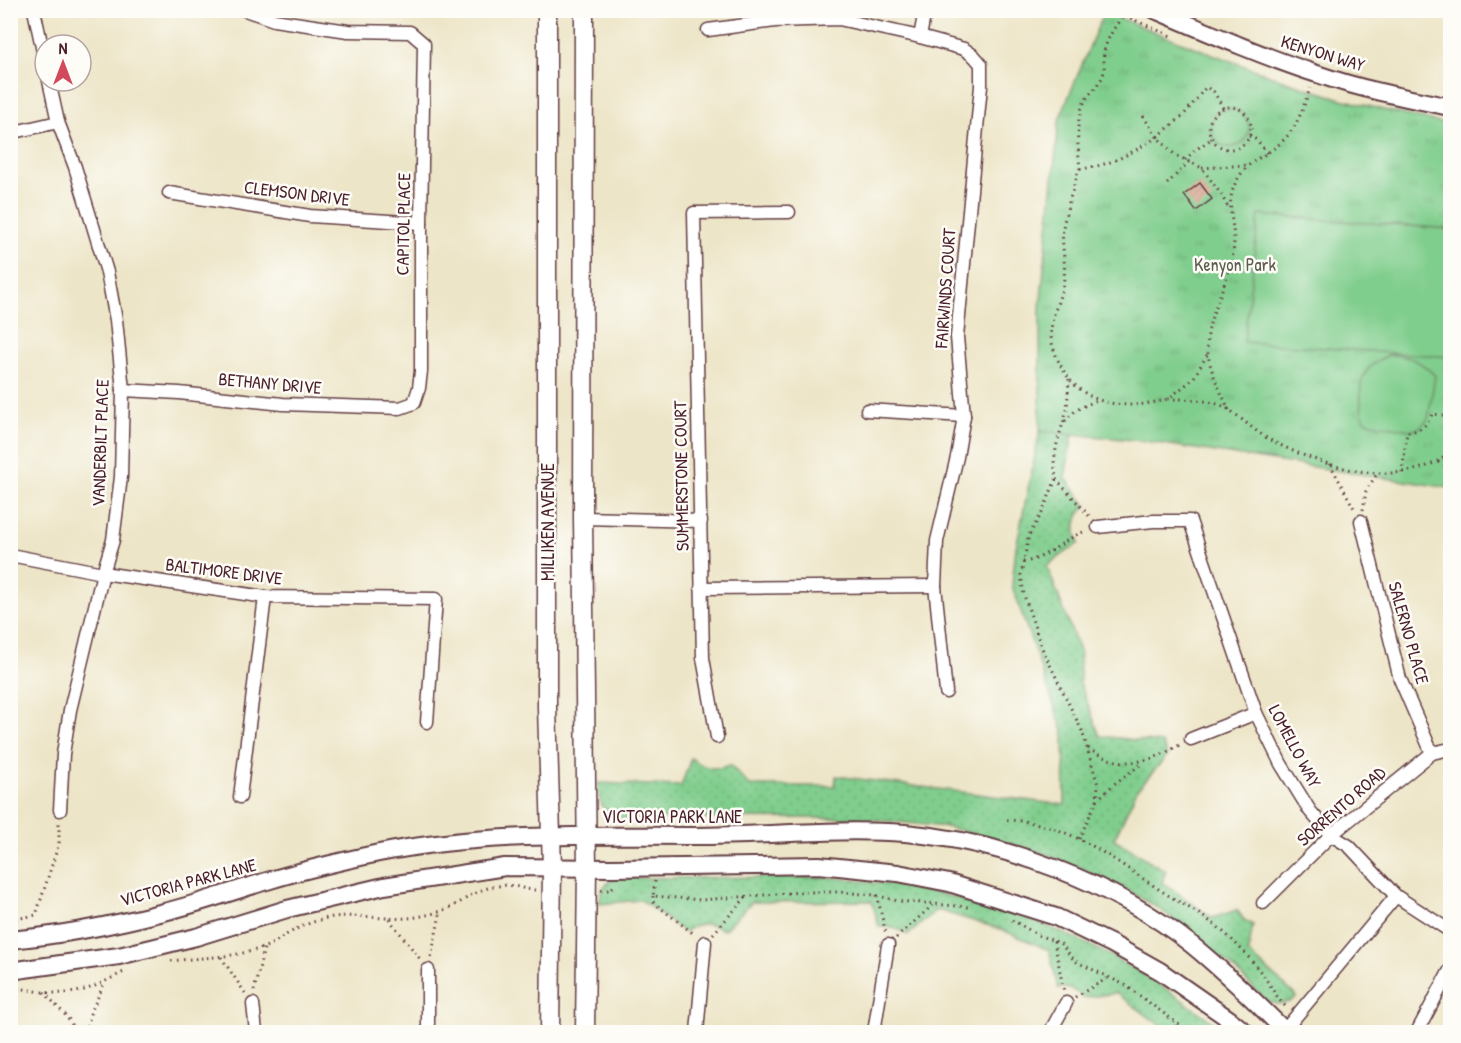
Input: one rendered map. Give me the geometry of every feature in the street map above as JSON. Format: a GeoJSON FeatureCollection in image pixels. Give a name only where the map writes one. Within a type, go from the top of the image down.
{"type":"FeatureCollection","features":[{"type":"Feature","properties":{"kind":"main road","name":"MILLIKEN AVENUE"},"geometry":{"type":"LineString","coordinates":[[547,10],[548,706],[552,867],[550,1032]]}},
{"type":"Feature","properties":{"kind":"main road","name":"MILLIKEN AVENUE"},"geometry":{"type":"LineString","coordinates":[[584,10],[583,518],[587,836],[585,1032]]}},
{"type":"Feature","properties":{"kind":"street"},"geometry":{"type":"LineString","coordinates":[[34,10],[39,33]]}},
{"type":"Feature","properties":{"kind":"street","name":"CAPITOL PLACE"},"geometry":{"type":"LineString","coordinates":[[245,10],[274,20],[348,31],[410,32],[424,44],[421,371],[414,403]]}},
{"type":"Feature","properties":{"kind":"street"},"geometry":{"type":"LineString","coordinates":[[708,30],[775,21],[839,19],[920,37],[925,10]]}},
{"type":"Feature","properties":{"kind":"street","name":"KENYON WAY"},"geometry":{"type":"LineString","coordinates":[[1155,10],[1239,46],[1319,75],[1450,107]]}},
{"type":"Feature","properties":{"kind":"street","name":"FAIRWINDS COURT"},"geometry":{"type":"LineString","coordinates":[[920,37],[964,49],[981,64],[981,86],[957,337],[964,416],[957,457],[937,541],[935,586],[946,692]]}},
{"type":"Feature","properties":{"kind":"street","name":"VANDERBILT PLACE"},"geometry":{"type":"LineString","coordinates":[[52,93],[58,122],[75,167],[107,272],[116,320],[123,390],[121,477],[113,540],[70,710],[63,754],[60,810]]}},
{"type":"Feature","properties":{"kind":"street"},"geometry":{"type":"LineString","coordinates":[[10,134],[58,122]]}},
{"type":"Feature","properties":{"kind":"street","name":"CLEMSON DRIVE"},"geometry":{"type":"LineString","coordinates":[[169,193],[310,216],[421,223]]}},
{"type":"Feature","properties":{"kind":"street","name":"SUMMERSTONE COURT"},"geometry":{"type":"LineString","coordinates":[[717,737],[703,658],[693,213],[789,212]]}},
{"type":"Feature","properties":{"kind":"street","name":"BETHANY DRIVE"},"geometry":{"type":"LineString","coordinates":[[123,390],[179,393],[283,404],[400,408],[414,403]]}},
{"type":"Feature","properties":{"kind":"street"},"geometry":{"type":"LineString","coordinates":[[867,410],[964,416]]}},
{"type":"Feature","properties":{"kind":"street"},"geometry":{"type":"LineString","coordinates":[[583,518],[701,521]]}},
{"type":"Feature","properties":{"kind":"street","name":"SALERNO PLACE"},"geometry":{"type":"LineString","coordinates":[[1361,520],[1400,679],[1432,753]]}},
{"type":"Feature","properties":{"kind":"street","name":"LOMELLO WAY"},"geometry":{"type":"LineString","coordinates":[[1098,527],[1153,521],[1190,521],[1256,713],[1281,764],[1311,811],[1331,835],[1349,846],[1396,896],[1450,931]]}},
{"type":"Feature","properties":{"kind":"street","name":"BALTIMORE DRIVE"},"geometry":{"type":"LineString","coordinates":[[10,555],[103,573],[265,597],[436,598],[427,722]]}},
{"type":"Feature","properties":{"kind":"street"},"geometry":{"type":"LineString","coordinates":[[701,588],[935,586]]}},
{"type":"Feature","properties":{"kind":"street"},"geometry":{"type":"LineString","coordinates":[[240,797],[265,597]]}},
{"type":"Feature","properties":{"kind":"street"},"geometry":{"type":"LineString","coordinates":[[1191,739],[1256,713]]}},
{"type":"Feature","properties":{"kind":"street","name":"SORRENTO ROAD"},"geometry":{"type":"LineString","coordinates":[[1263,903],[1331,835],[1432,753],[1450,749]]}},
{"type":"Feature","properties":{"kind":"street","name":"VICTORIA PARK LANE"},"geometry":{"type":"LineString","coordinates":[[10,940],[63,933],[165,912],[273,879],[380,853],[490,838],[737,836],[831,831],[906,834],[966,842],[1007,853],[1092,884],[1130,904],[1190,943],[1216,965],[1284,1032]]}},
{"type":"Feature","properties":{"kind":"street"},"geometry":{"type":"LineString","coordinates":[[10,971],[119,956],[196,937],[287,909],[384,886],[505,867],[819,865],[898,873],[949,883],[1056,917],[1112,944],[1189,990],[1245,1032]]}},
{"type":"Feature","properties":{"kind":"street"},"geometry":{"type":"LineString","coordinates":[[1284,1032],[1396,896]]}},
{"type":"Feature","properties":{"kind":"street"},"geometry":{"type":"LineString","coordinates":[[697,1032],[705,942]]}},
{"type":"Feature","properties":{"kind":"street"},"geometry":{"type":"LineString","coordinates":[[874,1032],[888,945]]}},
{"type":"Feature","properties":{"kind":"street"},"geometry":{"type":"LineString","coordinates":[[428,970],[429,1032]]}},
{"type":"Feature","properties":{"kind":"street"},"geometry":{"type":"LineString","coordinates":[[1417,1032],[1450,970]]}},
{"type":"Feature","properties":{"kind":"street"},"geometry":{"type":"LineString","coordinates":[[1050,1032],[1066,1003]]}},
{"type":"Feature","properties":{"kind":"street"},"geometry":{"type":"LineString","coordinates":[[253,1004],[256,1032]]}},
{"type":"Feature","properties":{"kind":"path"},"geometry":{"type":"LineString","coordinates":[[1123,15],[1112,32],[1104,52],[1104,70],[1099,84],[1086,100],[1080,117],[1077,142],[1080,169],[1063,230],[1064,277],[1053,316],[1051,336],[1054,354],[1069,379],[1091,398],[1114,405],[1132,406],[1153,404],[1168,399],[1193,379],[1208,354]]}},
{"type":"Feature","properties":{"kind":"path"},"geometry":{"type":"LineString","coordinates":[[1080,169],[1102,166],[1126,157],[1157,137],[1183,116],[1206,87],[1214,92],[1223,108]]}},
{"type":"Feature","properties":{"kind":"path"},"geometry":{"type":"LineString","coordinates":[[1230,410],[1214,375],[1208,354],[1211,320],[1231,266],[1234,250],[1230,211],[1231,196],[1240,175],[1248,165],[1290,134],[1302,114],[1311,87]]}},
{"type":"Feature","properties":{"kind":"path"},"geometry":{"type":"LineString","coordinates":[[1235,107],[1247,116],[1250,122],[1249,136],[1241,146],[1228,149],[1216,144],[1212,139],[1209,126],[1211,119],[1223,108],[1235,107]]}},
{"type":"Feature","properties":{"kind":"path"},"geometry":{"type":"LineString","coordinates":[[1143,116],[1157,137],[1175,155],[1202,168],[1248,165]]}},
{"type":"Feature","properties":{"kind":"path"},"geometry":{"type":"LineString","coordinates":[[1249,136],[1257,140],[1267,153]]}},
{"type":"Feature","properties":{"kind":"path"},"geometry":{"type":"LineString","coordinates":[[1167,184],[1194,151],[1212,139]]}},
{"type":"Feature","properties":{"kind":"path"},"geometry":{"type":"LineString","coordinates":[[1202,168],[1230,211]]}},
{"type":"Feature","properties":{"kind":"path"},"geometry":{"type":"LineString","coordinates":[[1069,379],[1067,410],[1054,461],[1056,479],[1042,513],[1029,535],[1021,575],[1024,594],[1041,646],[1078,720],[1088,748],[1098,784],[1098,800]]}},
{"type":"Feature","properties":{"kind":"path"},"geometry":{"type":"LineString","coordinates":[[1168,399],[1197,400],[1216,404],[1230,410],[1244,423],[1273,442],[1330,464],[1378,472],[1402,473],[1425,468],[1450,453]]}},
{"type":"Feature","properties":{"kind":"path"},"geometry":{"type":"LineString","coordinates":[[1064,422],[1076,410],[1097,400]]}},
{"type":"Feature","properties":{"kind":"path"},"geometry":{"type":"LineString","coordinates":[[1402,473],[1407,432],[1417,431],[1423,427],[1432,414],[1450,416]]}},
{"type":"Feature","properties":{"kind":"path"},"geometry":{"type":"LineString","coordinates":[[1438,462],[1450,467]]}},
{"type":"Feature","properties":{"kind":"path"},"geometry":{"type":"LineString","coordinates":[[1330,464],[1361,520]]}},
{"type":"Feature","properties":{"kind":"path"},"geometry":{"type":"LineString","coordinates":[[1361,520],[1366,491],[1378,472]]}},
{"type":"Feature","properties":{"kind":"path"},"geometry":{"type":"LineString","coordinates":[[1023,562],[1033,561],[1073,535],[1098,527],[1056,479]]}},
{"type":"Feature","properties":{"kind":"path"},"geometry":{"type":"LineString","coordinates":[[1079,839],[1098,800],[1114,784],[1145,762],[1164,755],[1191,739]]}},
{"type":"Feature","properties":{"kind":"path"},"geometry":{"type":"LineString","coordinates":[[1088,748],[1096,754],[1113,760],[1145,762]]}},
{"type":"Feature","properties":{"kind":"path"},"geometry":{"type":"LineString","coordinates":[[10,920],[36,915],[59,843],[60,810]]}},
{"type":"Feature","properties":{"kind":"path"},"geometry":{"type":"LineString","coordinates":[[1007,820],[1040,825],[1099,849],[1214,924],[1243,951],[1279,1000],[1310,1032]]}},
{"type":"Feature","properties":{"kind":"path"},"geometry":{"type":"LineString","coordinates":[[647,882],[656,881],[653,902],[705,942],[746,897]]}},
{"type":"Feature","properties":{"kind":"path"},"geometry":{"type":"LineString","coordinates":[[169,961],[221,957],[264,948],[276,943],[296,929],[328,918],[367,916],[413,918],[452,906],[480,890],[495,886],[516,884],[524,890],[552,890]]}},
{"type":"Feature","properties":{"kind":"path"},"geometry":{"type":"LineString","coordinates":[[587,890],[610,890],[617,884]]}},
{"type":"Feature","properties":{"kind":"path"},"geometry":{"type":"LineString","coordinates":[[653,896],[701,900],[802,892],[840,892],[877,895],[898,901],[972,907]]}},
{"type":"Feature","properties":{"kind":"path"},"geometry":{"type":"LineString","coordinates":[[877,895],[888,945],[935,903]]}},
{"type":"Feature","properties":{"kind":"path"},"geometry":{"type":"LineString","coordinates":[[428,970],[441,910]]}},
{"type":"Feature","properties":{"kind":"path"},"geometry":{"type":"LineString","coordinates":[[1007,917],[1017,924],[1060,943],[1076,961],[1140,995],[1189,1032]]}},
{"type":"Feature","properties":{"kind":"path"},"geometry":{"type":"LineString","coordinates":[[389,918],[428,970]]}},
{"type":"Feature","properties":{"kind":"path"},"geometry":{"type":"LineString","coordinates":[[1054,941],[1066,1003],[1108,978]]}},
{"type":"Feature","properties":{"kind":"path"},"geometry":{"type":"LineString","coordinates":[[253,1004],[256,979],[264,948]]}},
{"type":"Feature","properties":{"kind":"path"},"geometry":{"type":"LineString","coordinates":[[221,957],[253,1004]]}},
{"type":"Feature","properties":{"kind":"path"},"geometry":{"type":"LineString","coordinates":[[10,987],[69,993],[83,991],[125,972]]}},
{"type":"Feature","properties":{"kind":"path"},"geometry":{"type":"LineString","coordinates":[[87,1032],[90,1014],[105,982]]}},
{"type":"Feature","properties":{"kind":"path"},"geometry":{"type":"LineString","coordinates":[[44,992],[68,1018],[76,1032]]}},
{"type":"Feature","properties":{"kind":"path"},"geometry":{"type":"LineString","coordinates":[[1173,1032],[1178,1025]]}},
{"type":"Feature","properties":{"kind":"green space","name":"Kenyon Park"},"geometry":{"type":"Polygon","coordinates":[[[1104,12],[1313,90],[1364,105],[1450,125],[1450,488],[1144,441],[1040,431],[1040,308],[1059,120],[1104,12]]]}},
{"type":"Feature","properties":{"kind":"green space"},"geometry":{"type":"Polygon","coordinates":[[[1230,109],[1243,115],[1249,128],[1243,141],[1230,147],[1217,141],[1211,128],[1217,115],[1230,109]]]}},
{"type":"Feature","properties":{"kind":"green space"},"geometry":{"type":"Polygon","coordinates":[[[1259,215],[1450,229],[1450,357],[1244,342],[1259,215]]]}},
{"type":"Feature","properties":{"kind":"green space"},"geometry":{"type":"Polygon","coordinates":[[[1389,355],[1414,360],[1435,376],[1428,419],[1418,429],[1410,430],[1372,423],[1363,419],[1360,398],[1362,380],[1371,366],[1389,355]]]}},
{"type":"Feature","properties":{"kind":"green space"},"geometry":{"type":"Polygon","coordinates":[[[1040,431],[1073,434],[1065,477],[1086,506],[1079,514],[1076,523],[1079,543],[1047,566],[1080,653],[1080,683],[1100,736],[1162,743],[1167,756],[1137,790],[1114,839],[1166,871],[1162,882],[1213,918],[1237,910],[1244,920],[1253,925],[1248,952],[1297,997],[1289,1002],[1278,1004],[1267,1001],[1229,964],[1160,909],[1125,889],[1042,853],[991,838],[946,827],[857,818],[617,819],[601,804],[598,783],[681,786],[691,758],[710,768],[730,765],[750,786],[835,786],[836,776],[1065,805],[1064,734],[1012,586],[1016,547],[1040,431]]]}},
{"type":"Feature","properties":{"kind":"green space"},"geometry":{"type":"Polygon","coordinates":[[[826,877],[937,893],[989,906],[1038,923],[1086,943],[1132,968],[1179,997],[1225,1032],[1156,1032],[1160,1025],[1116,993],[1083,998],[1072,990],[1058,988],[1049,950],[1000,929],[937,910],[908,935],[894,928],[879,927],[872,901],[752,902],[724,930],[704,924],[694,926],[684,932],[641,900],[600,904],[604,887],[618,878],[826,877]]]}},
{"type":"Feature","properties":{"kind":"building"},"geometry":{"type":"Polygon","coordinates":[[[1200,183],[1212,199],[1196,211],[1184,195],[1200,183]]]}}]}
